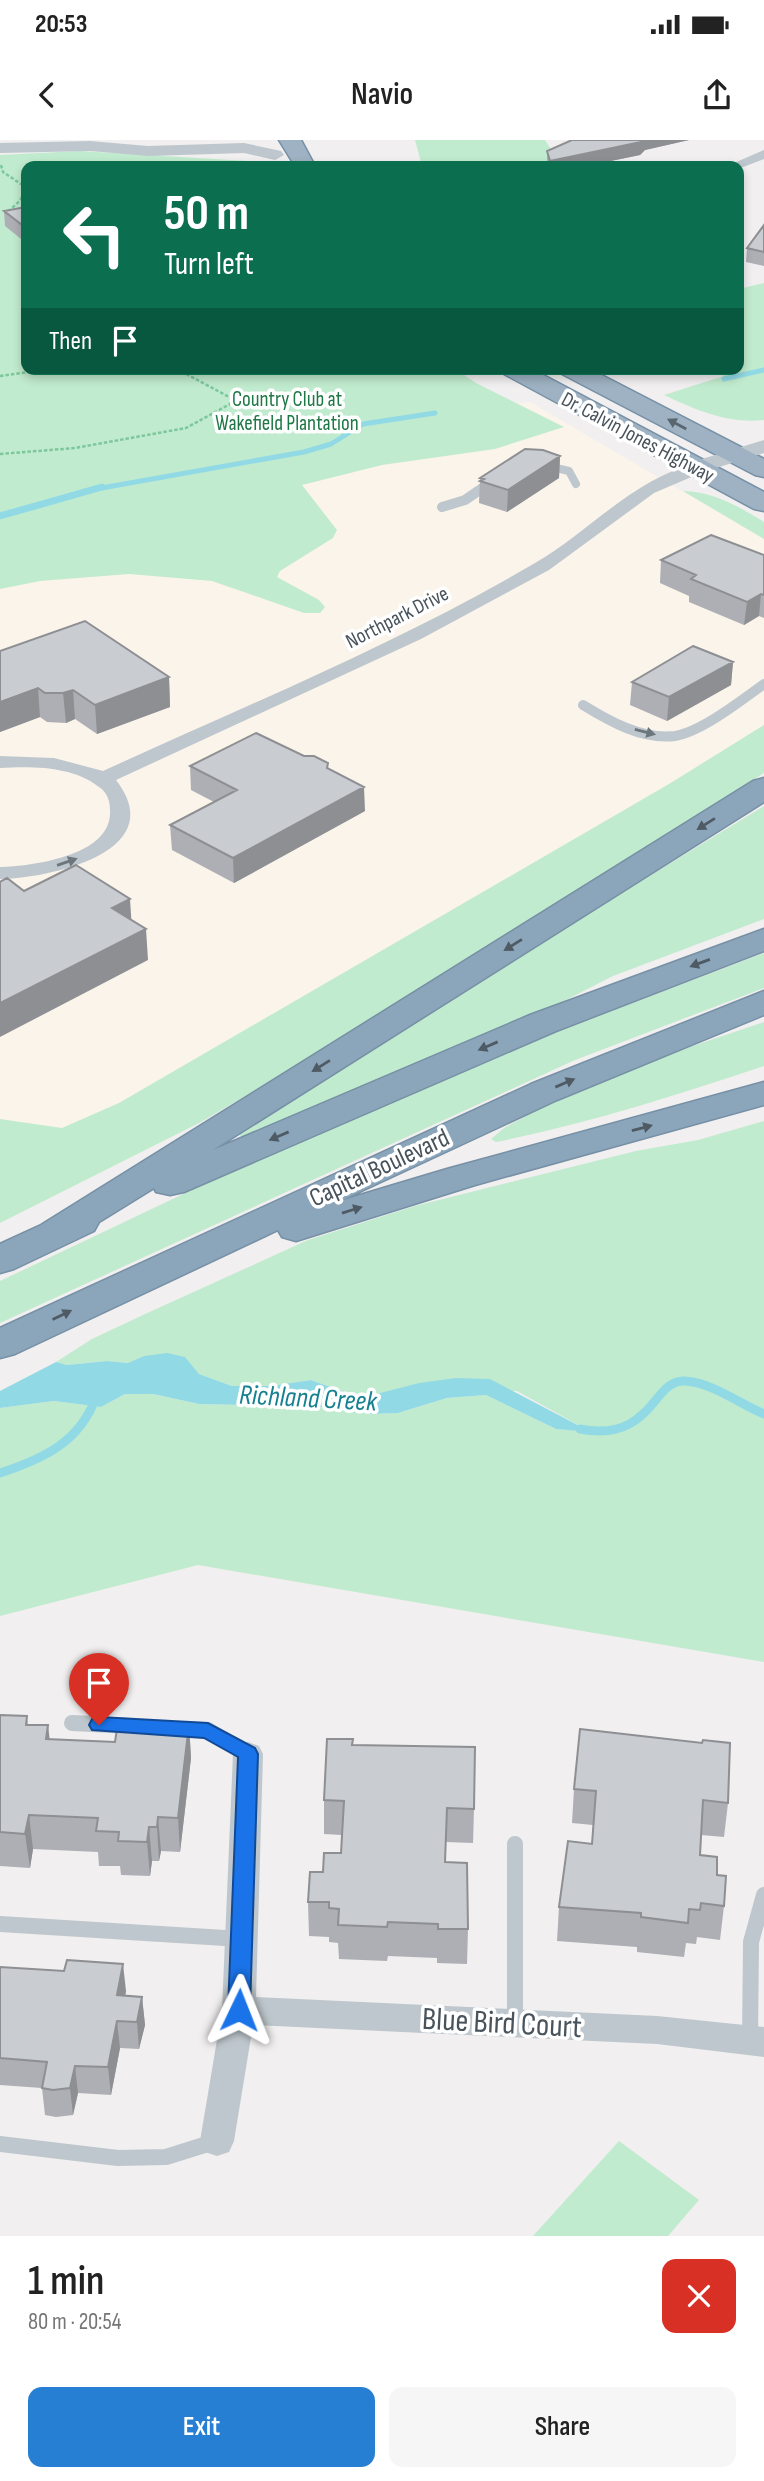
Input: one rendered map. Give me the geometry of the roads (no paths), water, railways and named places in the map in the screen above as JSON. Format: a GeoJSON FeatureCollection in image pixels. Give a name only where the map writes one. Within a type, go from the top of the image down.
{"type":"FeatureCollection","features":[{"type":"Feature","properties":{"kind":"highway"},"geometry":{"type":"LineString","coordinates":[[312,140],[318,161]]}},
{"type":"Feature","properties":{"kind":"highway"},"geometry":{"type":"LineString","coordinates":[[278,150],[293,143],[302,161]]}},
{"type":"Feature","properties":{"kind":"highway","name":"Dr. Calvin Jones Highway"},"geometry":{"type":"LineString","coordinates":[[524,375],[764,503]]}},
{"type":"Feature","properties":{"kind":"highway","name":"Dr. Calvin Jones Highway"},"geometry":{"type":"LineString","coordinates":[[583,375],[764,469]]}},
{"type":"Feature","properties":{"kind":"highway"},"geometry":{"type":"LineString","coordinates":[[56,1232],[764,788]]}},
{"type":"Feature","properties":{"kind":"highway"},"geometry":{"type":"LineString","coordinates":[[0,1260],[56,1232],[542,1023],[764,939]]}},
{"type":"Feature","properties":{"kind":"highway","name":"Capital Boulevard"},"geometry":{"type":"LineString","coordinates":[[0,1344],[544,1091],[764,1002]]}},
{"type":"Feature","properties":{"kind":"highway"},"geometry":{"type":"LineString","coordinates":[[146,1274],[461,1177],[764,1093]]}},
{"type":"Feature","properties":{"kind":"street"},"geometry":{"type":"LineString","coordinates":[[1,155],[121,140]]}},
{"type":"Feature","properties":{"kind":"street"},"geometry":{"type":"LineString","coordinates":[[90,143],[122,151],[243,148],[278,150]]}},
{"type":"Feature","properties":{"kind":"street"},"geometry":{"type":"LineString","coordinates":[[744,162],[764,154]]}},
{"type":"Feature","properties":{"kind":"street"},"geometry":{"type":"LineString","coordinates":[[697,468],[764,446]]}},
{"type":"Feature","properties":{"kind":"street","name":"Northpark Drive"},"geometry":{"type":"LineString","coordinates":[[102,779],[414,635],[543,566],[648,489],[697,468]]}},
{"type":"Feature","properties":{"kind":"street"},"geometry":{"type":"LineString","coordinates":[[0,762],[39,761],[61,764],[102,779],[118,798],[122,811],[111,836],[81,857],[37,871],[0,873]]}},
{"type":"Feature","properties":{"kind":"street"},"geometry":{"type":"LineString","coordinates":[[217,2141],[239,2010],[248,1754]]}},
{"type":"Feature","properties":{"kind":"street","name":"Blue Bird Court"},"geometry":{"type":"LineString","coordinates":[[239,2010],[657,2030],[757,2041]]}},
{"type":"Feature","properties":{"kind":"lane"},"geometry":{"type":"LineString","coordinates":[[533,463],[557,466],[569,471],[576,484]]}},
{"type":"Feature","properties":{"kind":"lane"},"geometry":{"type":"LineString","coordinates":[[442,507],[465,500],[498,478]]}},
{"type":"Feature","properties":{"kind":"lane"},"geometry":{"type":"LineString","coordinates":[[583,705],[606,720],[639,732],[677,736],[764,684]]}},
{"type":"Feature","properties":{"kind":"lane"},"geometry":{"type":"LineString","coordinates":[[72,1723],[208,1730],[248,1754]]}},
{"type":"Feature","properties":{"kind":"lane"},"geometry":{"type":"LineString","coordinates":[[515,1844],[515,2023]]}},
{"type":"Feature","properties":{"kind":"lane"},"geometry":{"type":"LineString","coordinates":[[757,2041],[751,1942],[764,1895]]}},
{"type":"Feature","properties":{"kind":"lane"},"geometry":{"type":"LineString","coordinates":[[0,1924],[241,1939]]}},
{"type":"Feature","properties":{"kind":"lane"},"geometry":{"type":"LineString","coordinates":[[0,2144],[118,2158],[166,2157],[217,2141]]}},
{"type":"Feature","properties":{"kind":"water"},"geometry":{"type":"Polygon","coordinates":[[[167,1353],[185,1357],[199,1374],[232,1386],[270,1386],[311,1380],[361,1398],[419,1383],[456,1378],[490,1379],[591,1432],[556,1429],[486,1395],[447,1398],[398,1413],[372,1414],[324,1407],[199,1404],[153,1394],[125,1394],[101,1407],[54,1401],[0,1408],[0,1391],[56,1362],[67,1365],[107,1361],[128,1363],[144,1356],[167,1353]]]}},
{"type":"Feature","properties":{"kind":"waterway"},"geometry":{"type":"LineString","coordinates":[[744,374],[764,370]]}},
{"type":"Feature","properties":{"kind":"waterway"},"geometry":{"type":"LineString","coordinates":[[724,379],[742,375]]}},
{"type":"Feature","properties":{"kind":"waterway"},"geometry":{"type":"LineString","coordinates":[[96,489],[304,452],[331,444],[363,424],[435,413]]}},
{"type":"Feature","properties":{"kind":"waterway"},"geometry":{"type":"LineString","coordinates":[[0,516],[102,487]]}},
{"type":"Feature","properties":{"kind":"waterway","name":"Richland Creek"},"geometry":{"type":"LineString","coordinates":[[580,1429],[604,1431],[623,1427],[637,1419],[674,1383],[685,1381],[706,1385],[764,1414]]}},
{"type":"Feature","properties":{"kind":"waterway"},"geometry":{"type":"LineString","coordinates":[[0,1473],[31,1462],[58,1447],[80,1426],[96,1397]]}},
{"type":"Feature","properties":{"kind":"park label","name":"Country Club at Wakefield Plantation"},"geometry":{"type":"Point","coordinates":[287,411]}}]}
